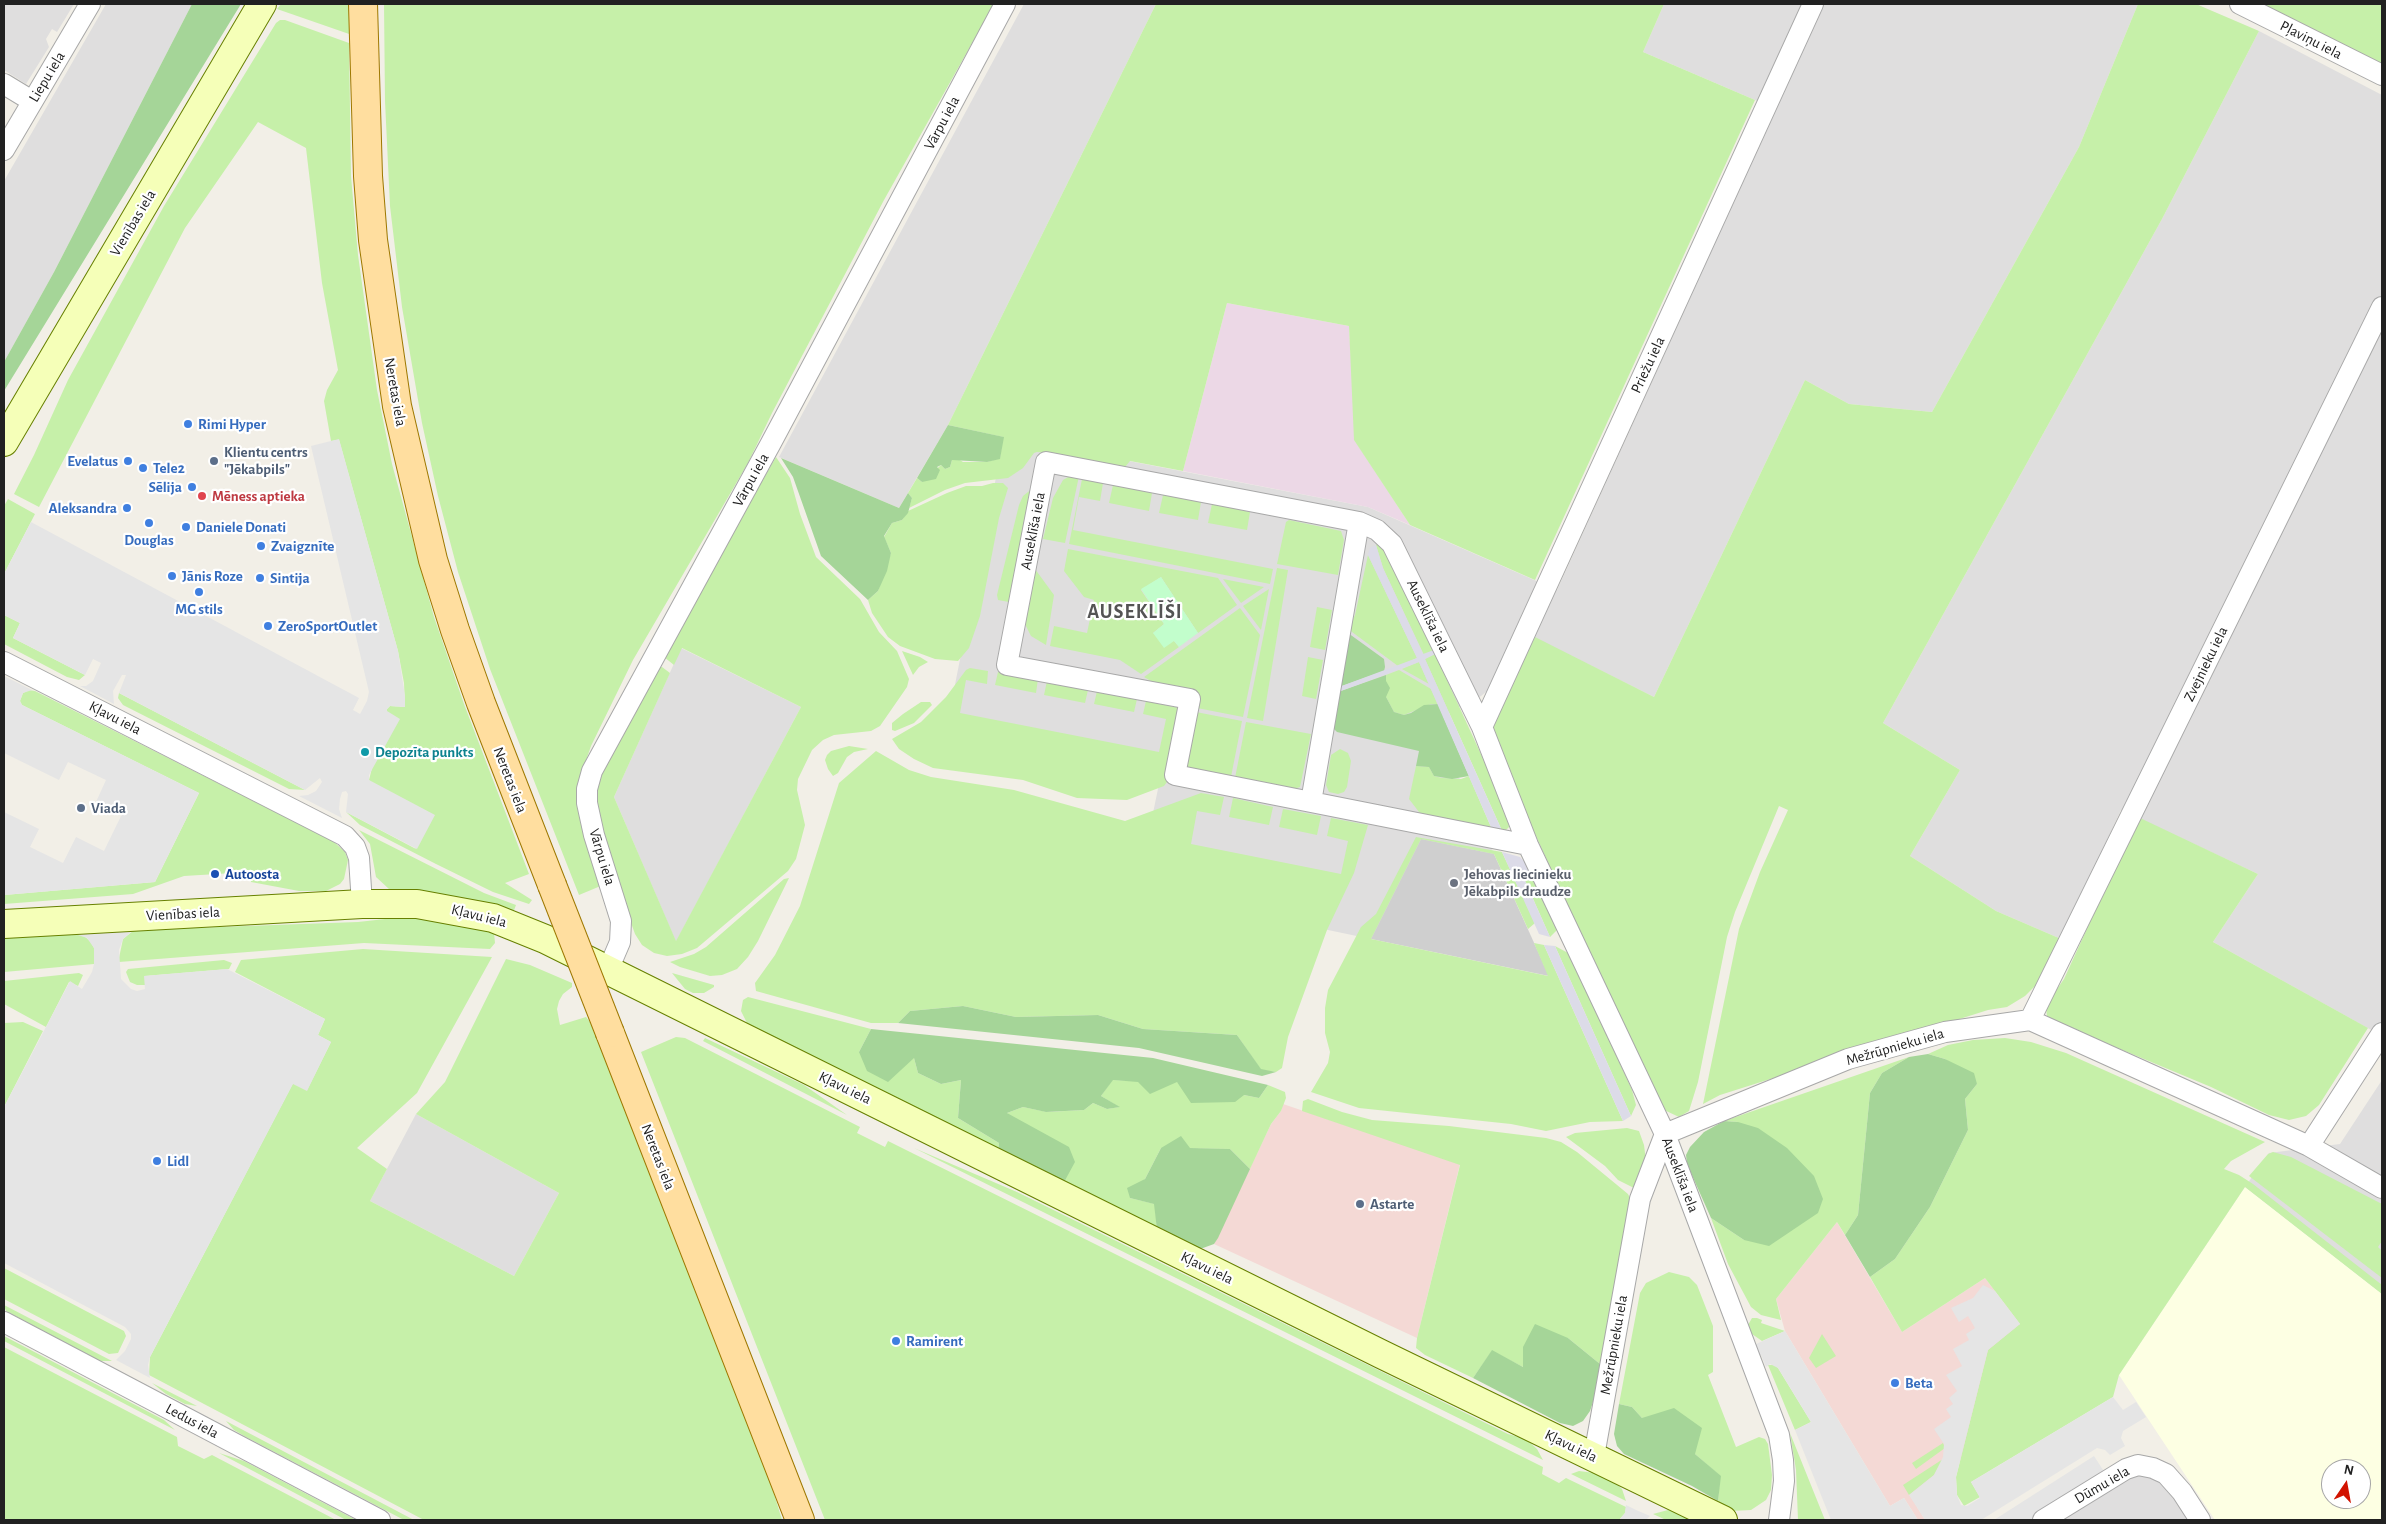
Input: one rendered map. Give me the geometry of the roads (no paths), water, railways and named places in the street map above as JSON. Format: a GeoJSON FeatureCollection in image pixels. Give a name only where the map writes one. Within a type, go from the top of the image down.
{"type":"FeatureCollection","features":[{"type":"Feature","properties":{"kind":"main road","name":"Neretas iela"},"geometry":{"type":"LineString","coordinates":[[363,4],[367,156],[373,240],[397,406],[431,550],[455,630],[488,721],[800,1520]]}},
{"type":"Feature","properties":{"kind":"street","name":"Liepu iela"},"geometry":{"type":"LineString","coordinates":[[4,150],[90,4]]}},
{"type":"Feature","properties":{"kind":"street","name":"Vienības iela"},"geometry":{"type":"LineString","coordinates":[[4,442],[262,4]]}},
{"type":"Feature","properties":{"kind":"street","name":"Vārpu iela"},"geometry":{"type":"LineString","coordinates":[[608,970],[620,942],[621,921],[594,836],[587,803],[587,789],[592,771],[776,435],[1005,4]]}},
{"type":"Feature","properties":{"kind":"street","name":"Priežu iela"},"geometry":{"type":"LineString","coordinates":[[1482,727],[1813,4]]}},
{"type":"Feature","properties":{"kind":"street","name":"Pļaviņu iela"},"geometry":{"type":"LineString","coordinates":[[2240,4],[2382,75]]}},
{"type":"Feature","properties":{"kind":"street"},"geometry":{"type":"LineString","coordinates":[[4,84],[32,101]]}},
{"type":"Feature","properties":{"kind":"street","name":"Zvejnieku iela"},"geometry":{"type":"LineString","coordinates":[[2030,1020],[2382,307]]}},
{"type":"Feature","properties":{"kind":"street","name":"Auseklīša iela"},"geometry":{"type":"LineString","coordinates":[[1528,845],[1175,775],[1190,699],[1006,665],[1046,462],[1358,522],[1378,531],[1392,544],[1482,727],[1528,845],[1665,1134],[1779,1435],[1784,1481],[1779,1520]]}},
{"type":"Feature","properties":{"kind":"street"},"geometry":{"type":"LineString","coordinates":[[1311,802],[1358,522]]}},
{"type":"Feature","properties":{"kind":"street","name":"Kļavu iela"},"geometry":{"type":"LineString","coordinates":[[4,662],[345,836],[355,847],[360,858],[362,904],[417,904],[493,918],[545,939],[1381,1354],[1723,1520]]}},
{"type":"Feature","properties":{"kind":"street","name":"Vienības iela"},"geometry":{"type":"LineString","coordinates":[[4,924],[362,904]]}},
{"type":"Feature","properties":{"kind":"street"},"geometry":{"type":"LineString","coordinates":[[2030,1020],[2309,1146],[2382,1188]]}},
{"type":"Feature","properties":{"kind":"street","name":"Mežrūpnieku iela"},"geometry":{"type":"LineString","coordinates":[[1594,1456],[1640,1199],[1665,1134],[1848,1059],[1945,1032],[2030,1020]]}},
{"type":"Feature","properties":{"kind":"street"},"geometry":{"type":"LineString","coordinates":[[2309,1146],[2382,1033]]}},
{"type":"Feature","properties":{"kind":"street","name":"Ledus iela"},"geometry":{"type":"LineString","coordinates":[[4,1322],[380,1520]]}},
{"type":"Feature","properties":{"kind":"street","name":"Dūmu iela"},"geometry":{"type":"LineString","coordinates":[[2043,1520],[2126,1469],[2138,1465],[2153,1468],[2166,1474],[2182,1492],[2200,1520]]}},
{"type":"Feature","properties":{"kind":"place","name":"Rimi Hyper"},"geometry":{"type":"Point","coordinates":[188,424]}},
{"type":"Feature","properties":{"kind":"place","name":"Evelatus"},"geometry":{"type":"Point","coordinates":[128,461]}},
{"type":"Feature","properties":{"kind":"place","name":"Klientu centrs \"Jēkabpils\""},"geometry":{"type":"Point","coordinates":[214,461]}},
{"type":"Feature","properties":{"kind":"place","name":"Tele2"},"geometry":{"type":"Point","coordinates":[143,468]}},
{"type":"Feature","properties":{"kind":"place","name":"Sēlija"},"geometry":{"type":"Point","coordinates":[192,487]}},
{"type":"Feature","properties":{"kind":"place","name":"Mēness aptieka"},"geometry":{"type":"Point","coordinates":[202,496]}},
{"type":"Feature","properties":{"kind":"place","name":"Aleksandra"},"geometry":{"type":"Point","coordinates":[127,508]}},
{"type":"Feature","properties":{"kind":"place","name":"Douglas"},"geometry":{"type":"Point","coordinates":[149,523]}},
{"type":"Feature","properties":{"kind":"place","name":"Daniele Donati"},"geometry":{"type":"Point","coordinates":[186,527]}},
{"type":"Feature","properties":{"kind":"place","name":"Zvaigznīte"},"geometry":{"type":"Point","coordinates":[261,546]}},
{"type":"Feature","properties":{"kind":"place","name":"Jānis Roze"},"geometry":{"type":"Point","coordinates":[172,576]}},
{"type":"Feature","properties":{"kind":"place","name":"Sintija"},"geometry":{"type":"Point","coordinates":[260,578]}},
{"type":"Feature","properties":{"kind":"place","name":"MG stils"},"geometry":{"type":"Point","coordinates":[199,592]}},
{"type":"Feature","properties":{"kind":"place","name":"ZeroSportOutlet"},"geometry":{"type":"Point","coordinates":[268,626]}},
{"type":"Feature","properties":{"kind":"place","name":"Depozīta punkts"},"geometry":{"type":"Point","coordinates":[365,752]}},
{"type":"Feature","properties":{"kind":"place","name":"Viada"},"geometry":{"type":"Point","coordinates":[81,808]}},
{"type":"Feature","properties":{"kind":"place","name":"Autoosta"},"geometry":{"type":"Point","coordinates":[215,874]}},
{"type":"Feature","properties":{"kind":"place","name":"Jehovas liecinieku Jēkabpils draudze"},"geometry":{"type":"Point","coordinates":[1454,883]}},
{"type":"Feature","properties":{"kind":"place","name":"Lidl"},"geometry":{"type":"Point","coordinates":[157,1161]}},
{"type":"Feature","properties":{"kind":"place","name":"Astarte"},"geometry":{"type":"Point","coordinates":[1360,1204]}},
{"type":"Feature","properties":{"kind":"place","name":"Ramirent"},"geometry":{"type":"Point","coordinates":[896,1341]}},
{"type":"Feature","properties":{"kind":"place","name":"Beta"},"geometry":{"type":"Point","coordinates":[1895,1383]}},
{"type":"Feature","properties":{"kind":"district","name":"AUSEKLĪŠI"},"geometry":{"type":"Point","coordinates":[1135,612]}}]}
